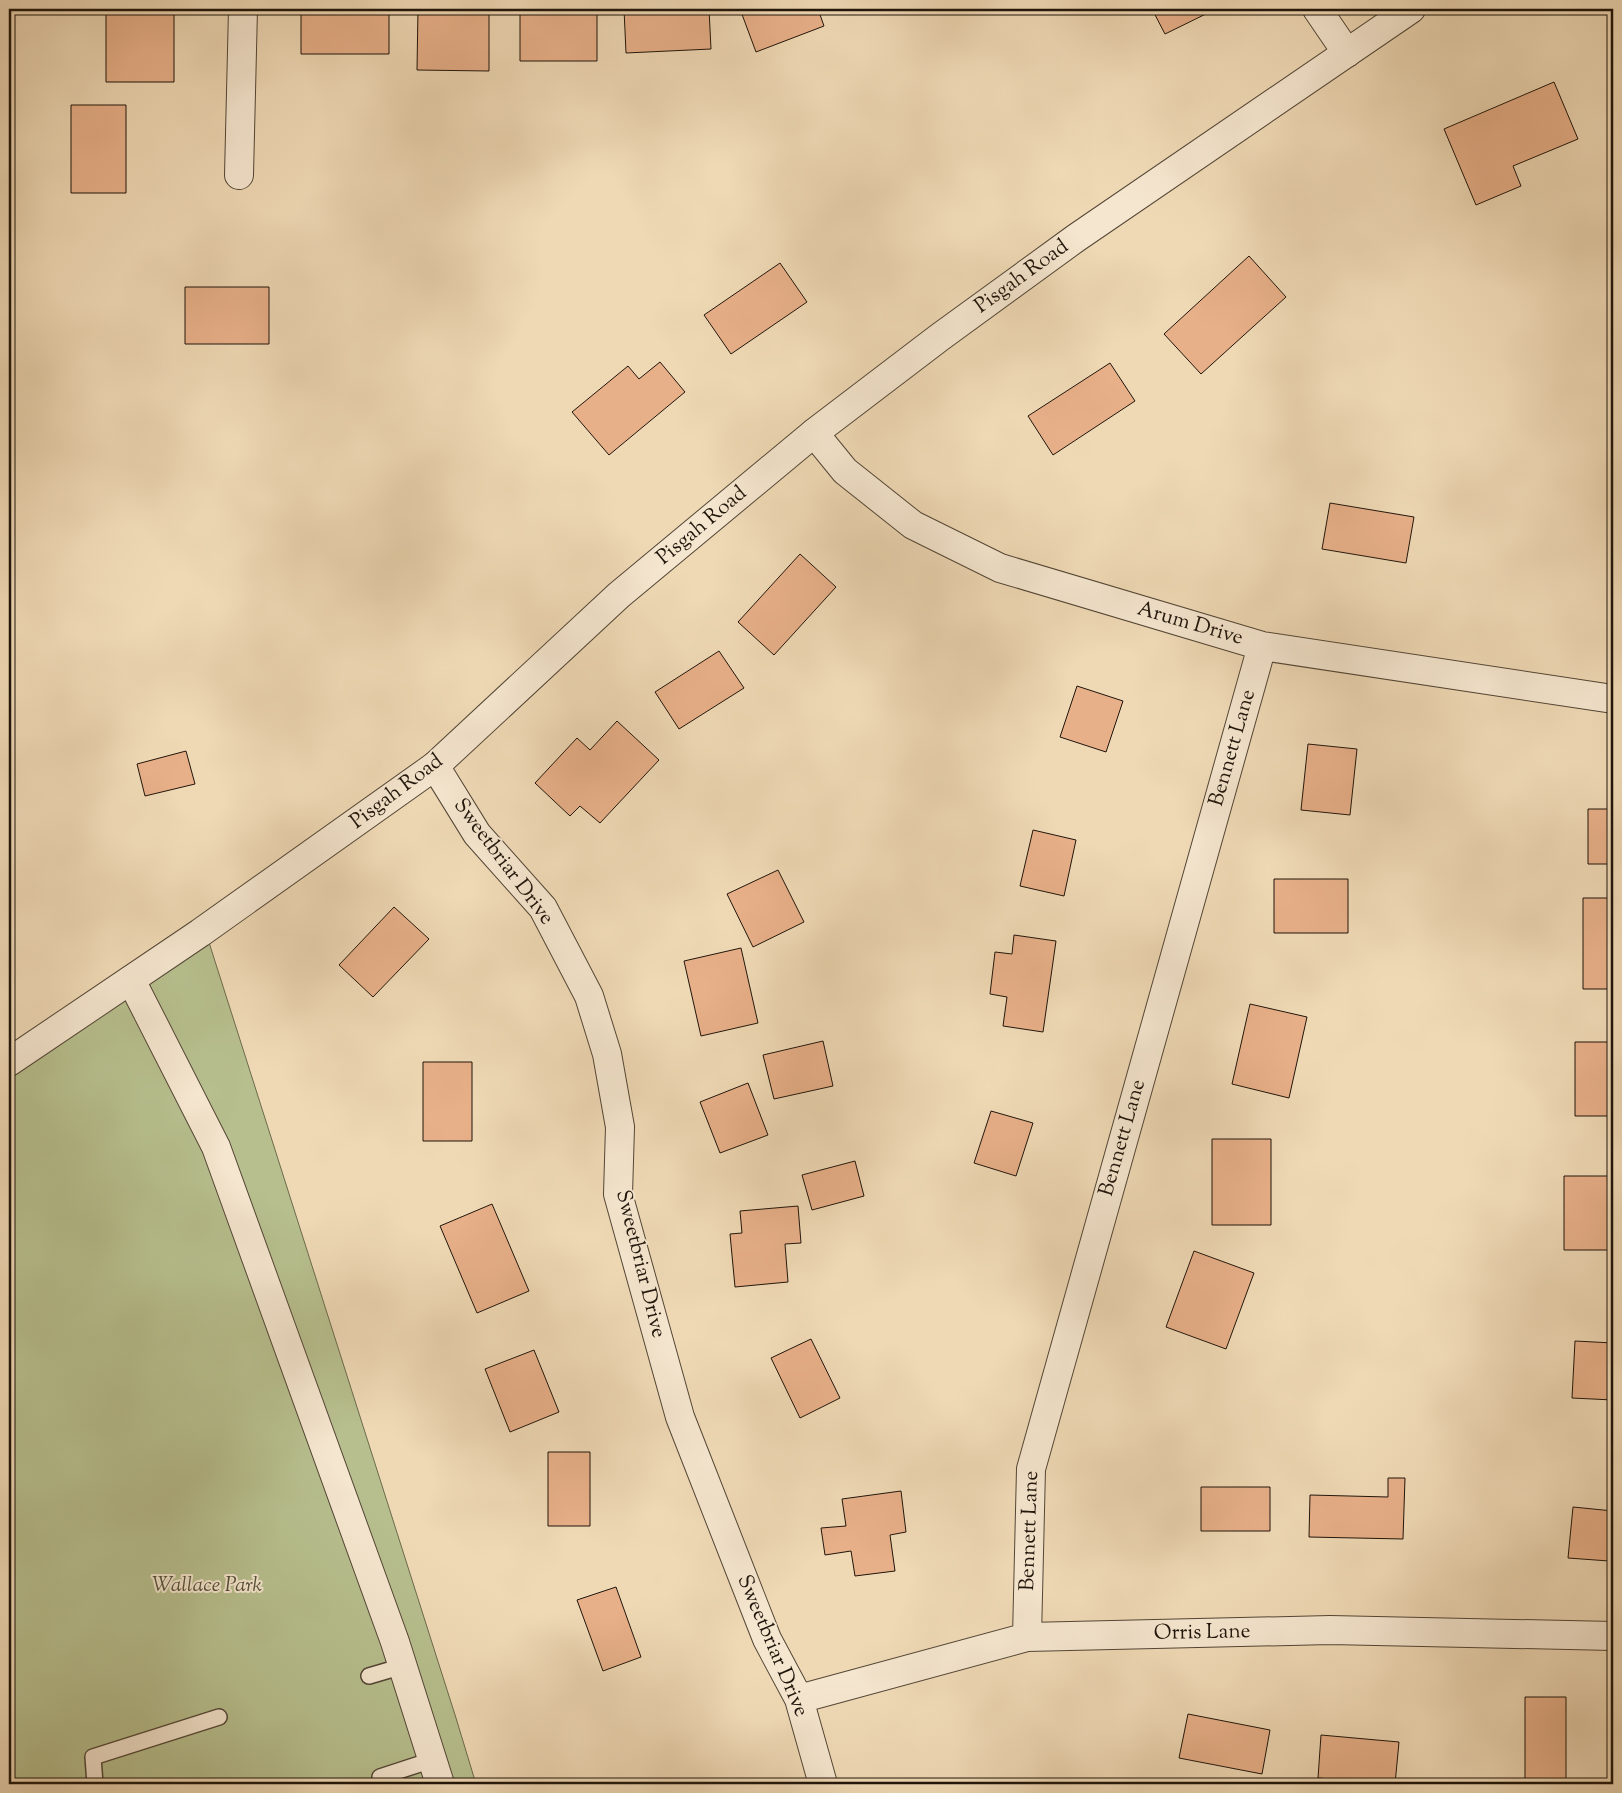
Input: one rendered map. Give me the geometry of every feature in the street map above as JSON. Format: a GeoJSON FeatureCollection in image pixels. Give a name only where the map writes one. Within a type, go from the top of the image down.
{"type":"FeatureCollection","features":[{"type":"Feature","properties":{"kind":"street"},"geometry":{"type":"LineString","coordinates":[[239,175],[244,9]]}},
{"type":"Feature","properties":{"kind":"street"},"geometry":{"type":"LineString","coordinates":[[1317,9],[1347,53]]}},
{"type":"Feature","properties":{"kind":"street","name":"Pisgah Road"},"geometry":{"type":"LineString","coordinates":[[9,1062],[200,933],[435,766],[619,595],[814,433],[940,337],[1076,238],[1411,9]]}},
{"type":"Feature","properties":{"kind":"street","name":"Arum Drive"},"geometry":{"type":"LineString","coordinates":[[814,433],[845,471],[913,525],[1000,568],[1262,646],[1613,699]]}},
{"type":"Feature","properties":{"kind":"street","name":"Bennett Lane"},"geometry":{"type":"LineString","coordinates":[[1027,1637],[1031,1469],[1262,646]]}},
{"type":"Feature","properties":{"kind":"street","name":"Sweetbriar Drive"},"geometry":{"type":"LineString","coordinates":[[435,766],[477,834],[543,908],[589,996],[607,1054],[620,1127],[618,1194],[680,1417],[766,1639],[799,1700],[823,1784]]}},
{"type":"Feature","properties":{"kind":"street"},"geometry":{"type":"LineString","coordinates":[[131,980],[216,1147],[402,1666],[436,1772]]}},
{"type":"Feature","properties":{"kind":"street","name":"Orris Lane"},"geometry":{"type":"LineString","coordinates":[[799,1700],[1027,1637],[1330,1630],[1613,1636]]}},
{"type":"Feature","properties":{"kind":"lane"},"geometry":{"type":"LineString","coordinates":[[369,1676],[402,1666]]}},
{"type":"Feature","properties":{"kind":"lane"},"geometry":{"type":"LineString","coordinates":[[95,1784],[93,1757],[219,1717]]}},
{"type":"Feature","properties":{"kind":"lane"},"geometry":{"type":"LineString","coordinates":[[380,1777],[436,1772]]}},
{"type":"Feature","properties":{"kind":"green space","name":"Wallace Park"},"geometry":{"type":"Polygon","coordinates":[[[206,933],[476,1784],[9,1784],[9,1066],[206,933]]]}},
{"type":"Feature","properties":{"kind":"building"},"geometry":{"type":"Polygon","coordinates":[[[301,9],[389,9],[389,54],[301,54],[301,9]]]}},
{"type":"Feature","properties":{"kind":"building"},"geometry":{"type":"Polygon","coordinates":[[[418,9],[489,9],[489,71],[417,70],[418,9]]]}},
{"type":"Feature","properties":{"kind":"building"},"geometry":{"type":"Polygon","coordinates":[[[520,9],[597,9],[597,61],[520,61],[520,9]]]}},
{"type":"Feature","properties":{"kind":"building"},"geometry":{"type":"Polygon","coordinates":[[[624,9],[709,9],[711,49],[626,53],[624,9]]]}},
{"type":"Feature","properties":{"kind":"building"},"geometry":{"type":"Polygon","coordinates":[[[740,9],[818,9],[824,26],[756,52],[740,9]]]}},
{"type":"Feature","properties":{"kind":"building"},"geometry":{"type":"Polygon","coordinates":[[[1152,9],[1216,9],[1165,34],[1152,9]]]}},
{"type":"Feature","properties":{"kind":"building"},"geometry":{"type":"Polygon","coordinates":[[[106,10],[174,10],[174,82],[106,82],[106,10]]]}},
{"type":"Feature","properties":{"kind":"building"},"geometry":{"type":"Polygon","coordinates":[[[1554,82],[1578,139],[1513,166],[1521,186],[1476,205],[1444,129],[1554,82]]]}},
{"type":"Feature","properties":{"kind":"building"},"geometry":{"type":"Polygon","coordinates":[[[71,105],[126,105],[126,193],[71,193],[71,105]]]}},
{"type":"Feature","properties":{"kind":"building"},"geometry":{"type":"Polygon","coordinates":[[[1249,256],[1286,297],[1201,374],[1164,334],[1249,256]]]}},
{"type":"Feature","properties":{"kind":"building"},"geometry":{"type":"Polygon","coordinates":[[[780,263],[807,302],[731,354],[704,315],[780,263]]]}},
{"type":"Feature","properties":{"kind":"building"},"geometry":{"type":"Polygon","coordinates":[[[185,287],[269,287],[269,344],[185,344],[185,287]]]}},
{"type":"Feature","properties":{"kind":"building"},"geometry":{"type":"Polygon","coordinates":[[[660,362],[685,392],[609,455],[572,412],[628,366],[639,379],[660,362]]]}},
{"type":"Feature","properties":{"kind":"building"},"geometry":{"type":"Polygon","coordinates":[[[1110,363],[1135,401],[1053,455],[1028,416],[1110,363]]]}},
{"type":"Feature","properties":{"kind":"building"},"geometry":{"type":"Polygon","coordinates":[[[1613,380],[1613,460],[1612,460],[1613,380]]]}},
{"type":"Feature","properties":{"kind":"building"},"geometry":{"type":"Polygon","coordinates":[[[1330,503],[1414,517],[1406,563],[1322,549],[1330,503]]]}},
{"type":"Feature","properties":{"kind":"building"},"geometry":{"type":"Polygon","coordinates":[[[1609,526],[1613,526],[1613,599],[1609,599],[1609,526]]]}},
{"type":"Feature","properties":{"kind":"building"},"geometry":{"type":"Polygon","coordinates":[[[800,554],[836,587],[774,655],[738,622],[800,554]]]}},
{"type":"Feature","properties":{"kind":"building"},"geometry":{"type":"Polygon","coordinates":[[[719,651],[744,688],[679,729],[655,692],[719,651]]]}},
{"type":"Feature","properties":{"kind":"building"},"geometry":{"type":"Polygon","coordinates":[[[1077,686],[1123,701],[1106,752],[1060,737],[1077,686]]]}},
{"type":"Feature","properties":{"kind":"building"},"geometry":{"type":"Polygon","coordinates":[[[617,721],[659,760],[600,823],[580,806],[570,816],[535,783],[577,738],[590,750],[617,721]]]}},
{"type":"Feature","properties":{"kind":"building"},"geometry":{"type":"Polygon","coordinates":[[[1308,744],[1357,749],[1350,815],[1301,810],[1308,744]]]}},
{"type":"Feature","properties":{"kind":"building"},"geometry":{"type":"Polygon","coordinates":[[[186,751],[195,784],[145,796],[137,764],[186,751]]]}},
{"type":"Feature","properties":{"kind":"building"},"geometry":{"type":"Polygon","coordinates":[[[1588,809],[1613,809],[1613,864],[1588,864],[1588,809]]]}},
{"type":"Feature","properties":{"kind":"building"},"geometry":{"type":"Polygon","coordinates":[[[1033,830],[1076,840],[1064,896],[1020,886],[1033,830]]]}},
{"type":"Feature","properties":{"kind":"building"},"geometry":{"type":"Polygon","coordinates":[[[778,870],[804,922],[753,947],[727,894],[778,870]]]}},
{"type":"Feature","properties":{"kind":"building"},"geometry":{"type":"Polygon","coordinates":[[[1274,879],[1348,879],[1348,933],[1274,933],[1274,879]]]}},
{"type":"Feature","properties":{"kind":"building"},"geometry":{"type":"Polygon","coordinates":[[[1583,898],[1613,898],[1613,989],[1583,989],[1583,898]]]}},
{"type":"Feature","properties":{"kind":"building"},"geometry":{"type":"Polygon","coordinates":[[[394,907],[429,939],[373,997],[339,965],[394,907]]]}},
{"type":"Feature","properties":{"kind":"building"},"geometry":{"type":"Polygon","coordinates":[[[1014,935],[1056,941],[1043,1032],[1003,1026],[1007,997],[990,994],[995,952],[1012,954],[1014,935]]]}},
{"type":"Feature","properties":{"kind":"building"},"geometry":{"type":"Polygon","coordinates":[[[741,948],[758,1023],[701,1036],[684,961],[741,948]]]}},
{"type":"Feature","properties":{"kind":"building"},"geometry":{"type":"Polygon","coordinates":[[[1250,1004],[1307,1017],[1289,1098],[1232,1084],[1250,1004]]]}},
{"type":"Feature","properties":{"kind":"building"},"geometry":{"type":"Polygon","coordinates":[[[823,1041],[833,1086],[774,1099],[763,1055],[823,1041]]]}},
{"type":"Feature","properties":{"kind":"building"},"geometry":{"type":"Polygon","coordinates":[[[1575,1042],[1613,1042],[1613,1116],[1575,1116],[1575,1042]]]}},
{"type":"Feature","properties":{"kind":"building"},"geometry":{"type":"Polygon","coordinates":[[[423,1062],[472,1062],[472,1141],[423,1141],[423,1062]]]}},
{"type":"Feature","properties":{"kind":"building"},"geometry":{"type":"Polygon","coordinates":[[[748,1083],[768,1135],[720,1153],[700,1102],[748,1083]]]}},
{"type":"Feature","properties":{"kind":"building"},"geometry":{"type":"Polygon","coordinates":[[[991,1111],[1033,1123],[1016,1176],[974,1163],[991,1111]]]}},
{"type":"Feature","properties":{"kind":"building"},"geometry":{"type":"Polygon","coordinates":[[[1212,1139],[1271,1139],[1271,1225],[1212,1225],[1212,1139]]]}},
{"type":"Feature","properties":{"kind":"building"},"geometry":{"type":"Polygon","coordinates":[[[855,1161],[864,1196],[812,1210],[802,1175],[855,1161]]]}},
{"type":"Feature","properties":{"kind":"building"},"geometry":{"type":"Polygon","coordinates":[[[1564,1176],[1613,1176],[1613,1250],[1564,1250],[1564,1176]]]}},
{"type":"Feature","properties":{"kind":"building"},"geometry":{"type":"Polygon","coordinates":[[[492,1204],[529,1291],[477,1313],[440,1226],[492,1204]]]}},
{"type":"Feature","properties":{"kind":"building"},"geometry":{"type":"Polygon","coordinates":[[[798,1206],[801,1243],[785,1244],[788,1282],[735,1287],[730,1234],[742,1233],[740,1211],[798,1206]]]}},
{"type":"Feature","properties":{"kind":"building"},"geometry":{"type":"Polygon","coordinates":[[[1194,1251],[1254,1273],[1226,1349],[1166,1327],[1194,1251]]]}},
{"type":"Feature","properties":{"kind":"building"},"geometry":{"type":"Polygon","coordinates":[[[811,1339],[840,1398],[800,1418],[771,1358],[811,1339]]]}},
{"type":"Feature","properties":{"kind":"building"},"geometry":{"type":"Polygon","coordinates":[[[1575,1341],[1613,1343],[1613,1400],[1572,1398],[1575,1341]]]}},
{"type":"Feature","properties":{"kind":"building"},"geometry":{"type":"Polygon","coordinates":[[[534,1350],[559,1412],[510,1432],[485,1369],[534,1350]]]}},
{"type":"Feature","properties":{"kind":"building"},"geometry":{"type":"Polygon","coordinates":[[[548,1452],[590,1452],[590,1526],[548,1526],[548,1452]]]}},
{"type":"Feature","properties":{"kind":"building"},"geometry":{"type":"Polygon","coordinates":[[[1388,1478],[1405,1478],[1403,1539],[1309,1537],[1310,1495],[1388,1497],[1388,1478]]]}},
{"type":"Feature","properties":{"kind":"building"},"geometry":{"type":"Polygon","coordinates":[[[1201,1487],[1270,1487],[1270,1531],[1201,1531],[1201,1487]]]}},
{"type":"Feature","properties":{"kind":"building"},"geometry":{"type":"Polygon","coordinates":[[[901,1491],[906,1532],[890,1535],[895,1571],[855,1576],[851,1551],[825,1555],[821,1528],[846,1526],[842,1499],[901,1491]]]}},
{"type":"Feature","properties":{"kind":"building"},"geometry":{"type":"Polygon","coordinates":[[[1573,1507],[1613,1511],[1609,1561],[1568,1558],[1573,1507]]]}},
{"type":"Feature","properties":{"kind":"building"},"geometry":{"type":"Polygon","coordinates":[[[616,1587],[641,1657],[603,1671],[577,1600],[616,1587]]]}},
{"type":"Feature","properties":{"kind":"building"},"geometry":{"type":"Polygon","coordinates":[[[1525,1697],[1566,1697],[1566,1782],[1525,1782],[1525,1697]]]}},
{"type":"Feature","properties":{"kind":"building"},"geometry":{"type":"Polygon","coordinates":[[[1188,1714],[1270,1730],[1262,1774],[1179,1758],[1188,1714]]]}},
{"type":"Feature","properties":{"kind":"building"},"geometry":{"type":"Polygon","coordinates":[[[1321,1735],[1399,1742],[1395,1784],[1318,1778],[1321,1735]]]}}]}
